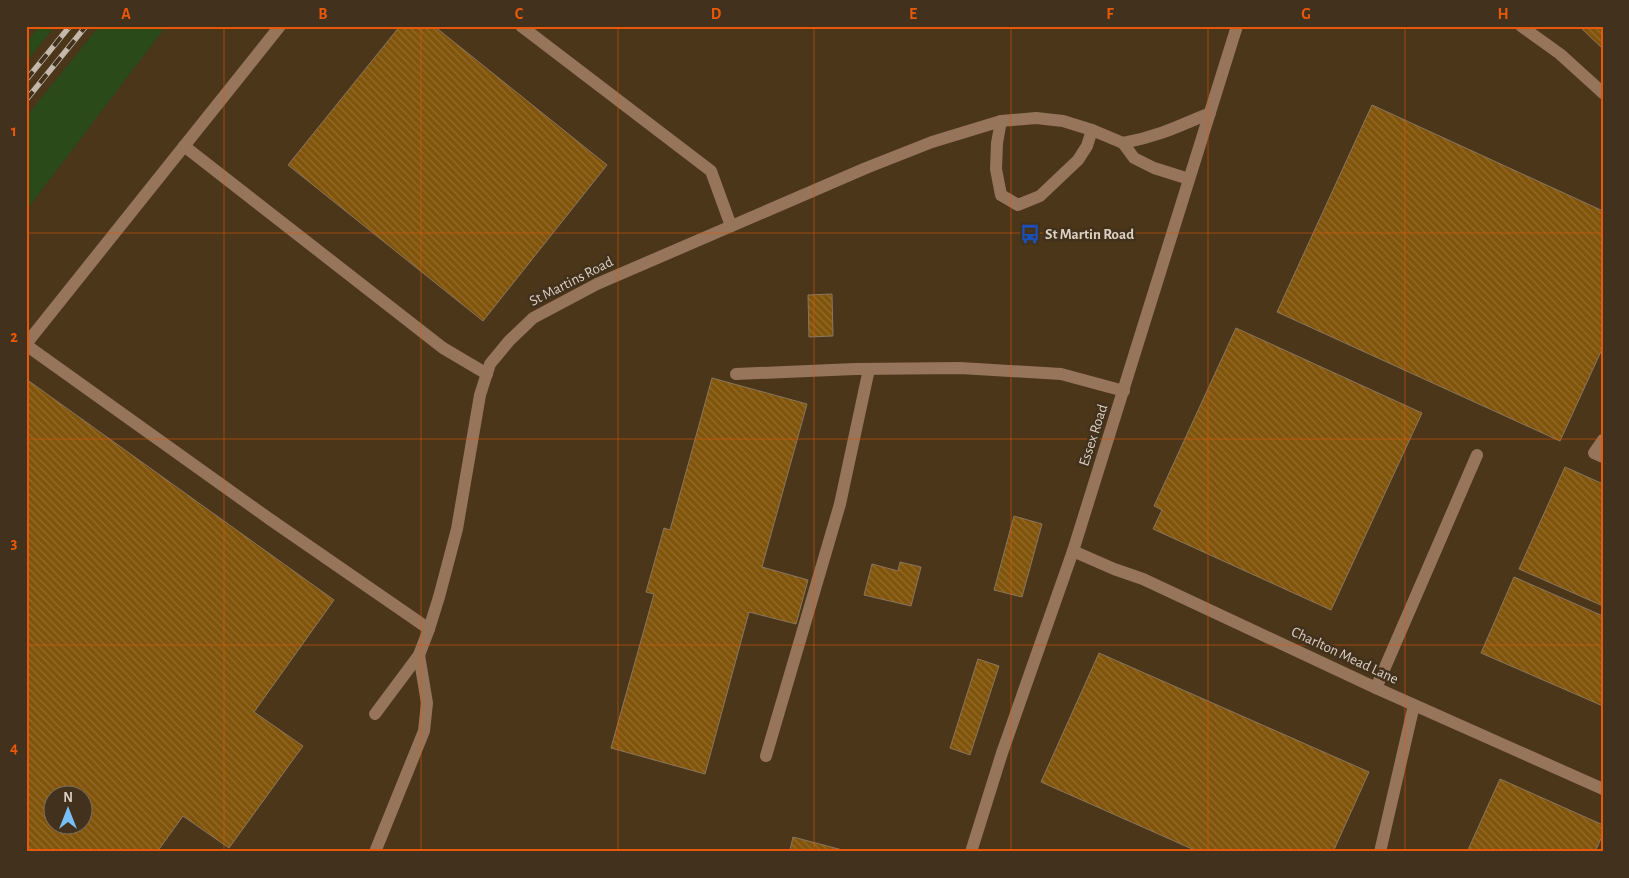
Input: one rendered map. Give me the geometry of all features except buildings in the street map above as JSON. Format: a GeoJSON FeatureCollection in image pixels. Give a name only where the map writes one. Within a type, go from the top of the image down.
{"type":"FeatureCollection","features":[{"type":"Feature","properties":{"kind":"street"},"geometry":{"type":"LineString","coordinates":[[280,26],[26,344],[271,520],[429,629]]}},
{"type":"Feature","properties":{"kind":"street"},"geometry":{"type":"LineString","coordinates":[[521,26],[711,170],[731,226]]}},
{"type":"Feature","properties":{"kind":"street","name":"Essex Road"},"geometry":{"type":"LineString","coordinates":[[971,852],[1002,753],[1073,551],[1237,26]]}},
{"type":"Feature","properties":{"kind":"street"},"geometry":{"type":"LineString","coordinates":[[1521,26],[1560,54],[1603,93]]}},
{"type":"Feature","properties":{"kind":"street"},"geometry":{"type":"LineString","coordinates":[[1122,143],[1145,140],[1164,134],[1210,112]]}},
{"type":"Feature","properties":{"kind":"street"},"geometry":{"type":"LineString","coordinates":[[1092,130],[1087,146],[1078,160],[1040,196],[1018,205],[1001,195],[996,169],[997,143],[1001,121],[1036,118],[1062,121],[1092,130],[1122,143],[1134,158],[1154,168],[1189,178]]}},
{"type":"Feature","properties":{"kind":"street","name":"St Martins Road"},"geometry":{"type":"LineString","coordinates":[[375,714],[419,655],[429,629],[457,529],[480,394],[490,364],[504,347],[534,318],[597,284],[866,168],[932,142],[1001,121]]}},
{"type":"Feature","properties":{"kind":"street"},"geometry":{"type":"LineString","coordinates":[[184,146],[443,348],[486,374]]}},
{"type":"Feature","properties":{"kind":"street"},"geometry":{"type":"LineString","coordinates":[[736,374],[960,368],[1061,374],[1124,391]]}},
{"type":"Feature","properties":{"kind":"street"},"geometry":{"type":"LineString","coordinates":[[766,756],[840,504],[869,369]]}},
{"type":"Feature","properties":{"kind":"street"},"geometry":{"type":"LineString","coordinates":[[1599,455],[1603,440]]}},
{"type":"Feature","properties":{"kind":"street"},"geometry":{"type":"LineString","coordinates":[[1376,688],[1477,455]]}},
{"type":"Feature","properties":{"kind":"street","name":"Charlton Mead Lane"},"geometry":{"type":"LineString","coordinates":[[1073,551],[1114,569],[1143,578],[1376,688],[1603,789]]}},
{"type":"Feature","properties":{"kind":"street"},"geometry":{"type":"LineString","coordinates":[[376,852],[424,731],[427,703],[419,655]]}},
{"type":"Feature","properties":{"kind":"street"},"geometry":{"type":"LineString","coordinates":[[1380,852],[1414,705]]}},
{"type":"Feature","properties":{"kind":"shaded area"},"geometry":{"type":"Polygon","coordinates":[[[26,26],[39,26],[26,43],[26,26]]]}},
{"type":"Feature","properties":{"kind":"shaded area"},"geometry":{"type":"Polygon","coordinates":[[[55,26],[99,26],[26,117],[26,62],[55,26]]]}},
{"type":"Feature","properties":{"kind":"shaded area"},"geometry":{"type":"Polygon","coordinates":[[[166,26],[1603,26],[1603,852],[26,852],[26,211],[166,26]]]}},
{"type":"Feature","properties":{"kind":"green space"},"geometry":{"type":"Polygon","coordinates":[[[39,26],[55,26],[26,62],[26,43],[39,26]]]}},
{"type":"Feature","properties":{"kind":"green space"},"geometry":{"type":"Polygon","coordinates":[[[99,26],[166,26],[26,211],[26,117],[99,26]]]}},
{"type":"Feature","properties":{"kind":"railway"},"geometry":{"type":"LineString","coordinates":[[26,80],[70,26]]}},
{"type":"Feature","properties":{"kind":"railway"},"geometry":{"type":"LineString","coordinates":[[26,100],[86,26]]}},
{"type":"Feature","properties":{"kind":"place","name":"St Martin Road"},"geometry":{"type":"Point","coordinates":[1030,234]}}]}
